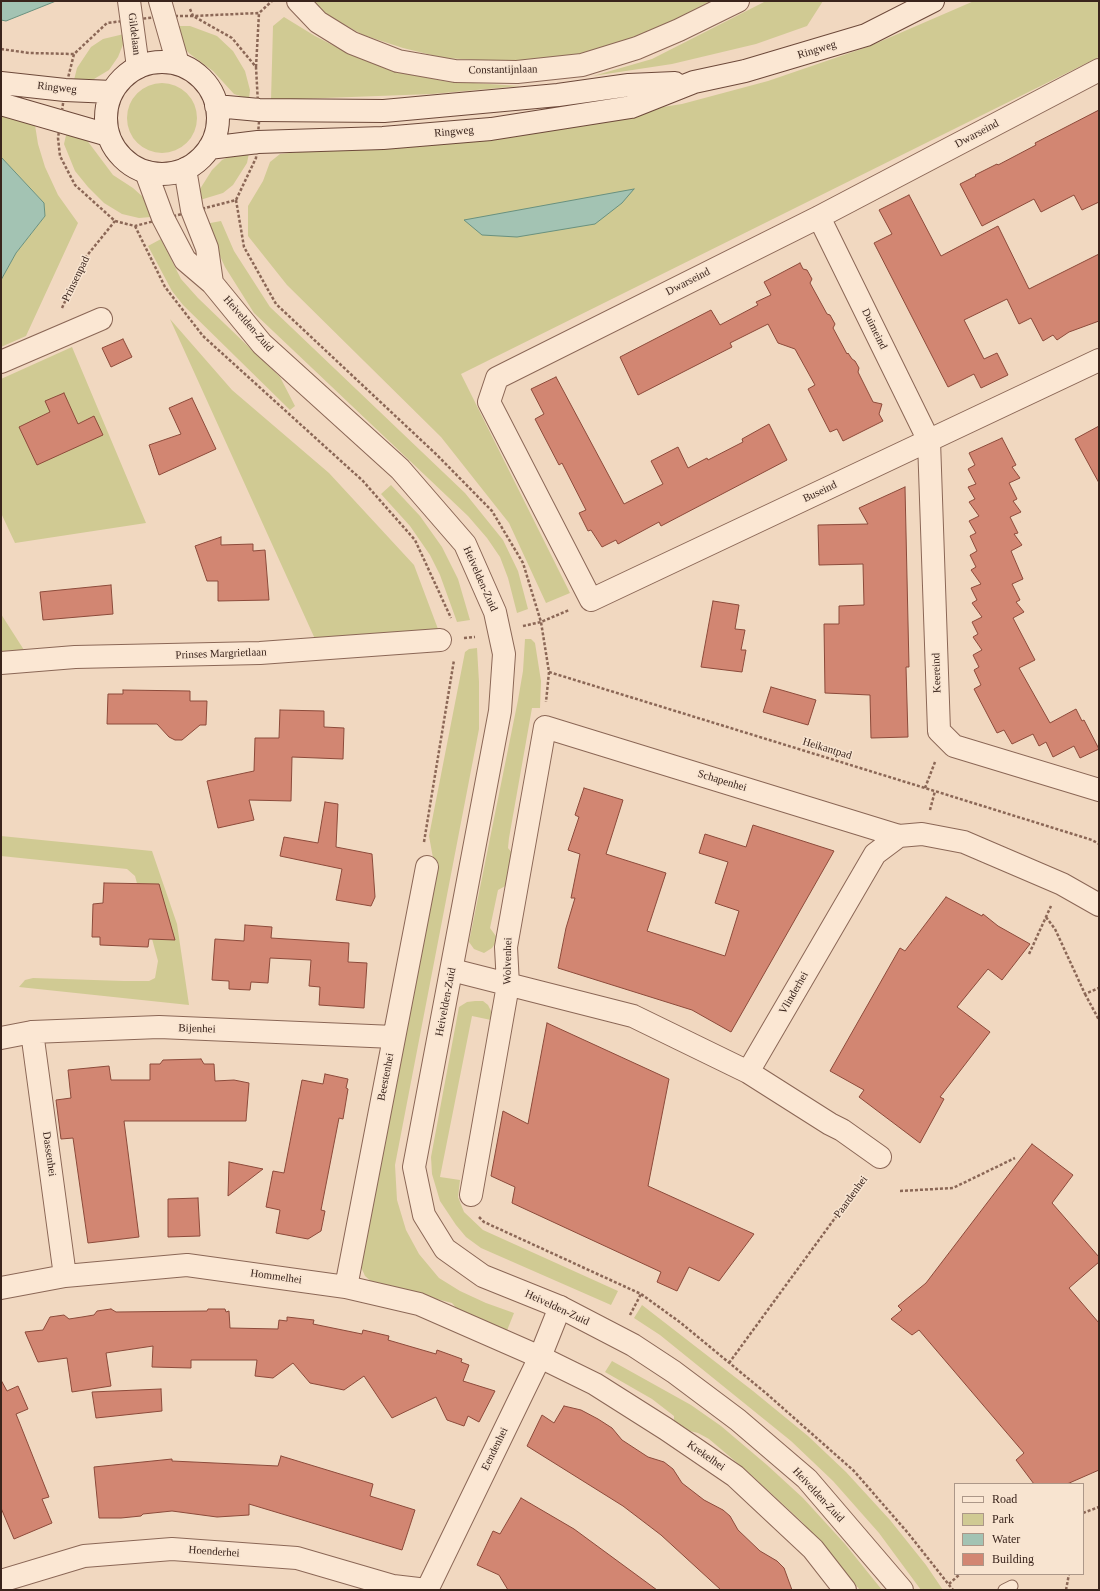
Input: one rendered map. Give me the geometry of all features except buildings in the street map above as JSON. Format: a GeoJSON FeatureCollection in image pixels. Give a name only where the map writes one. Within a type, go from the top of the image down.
{"type":"FeatureCollection","features":[{"type":"Feature","properties":{"kind":"street","name":"Gildelaan"},"geometry":{"type":"LineString","coordinates":[[129,1],[138,68]]}},
{"type":"Feature","properties":{"kind":"street"},"geometry":{"type":"LineString","coordinates":[[160,1],[178,64]]}},
{"type":"Feature","properties":{"kind":"street","name":"Constantijnlaan"},"geometry":{"type":"LineString","coordinates":[[298,1],[318,22],[352,43],[398,61],[455,71],[517,72],[582,66],[637,48],[679,30],[738,1]]}},
{"type":"Feature","properties":{"kind":"street","name":"Ringweg"},"geometry":{"type":"LineString","coordinates":[[209,148],[258,142],[382,138],[491,129],[631,106],[694,82],[745,71],[866,35],[933,1]]}},
{"type":"Feature","properties":{"kind":"street"},"geometry":{"type":"LineString","coordinates":[[158,62],[178,64],[195,73],[209,88],[216,106],[217,128],[209,148],[195,164],[185,169],[166,174],[146,172],[130,164],[116,151],[108,134],[106,113],[112,92],[119,82],[138,68],[158,62]]}},
{"type":"Feature","properties":{"kind":"street","name":"Dwarseind"},"geometry":{"type":"LineString","coordinates":[[591,600],[489,402],[497,378],[819,217],[1099,70]]}},
{"type":"Feature","properties":{"kind":"street","name":"Ringweg"},"geometry":{"type":"LineString","coordinates":[[216,106],[259,110],[384,111],[490,102],[629,85],[694,82]]}},
{"type":"Feature","properties":{"kind":"street","name":"Ringweg"},"geometry":{"type":"LineString","coordinates":[[1,83],[65,90],[112,92]]}},
{"type":"Feature","properties":{"kind":"street"},"geometry":{"type":"LineString","coordinates":[[1,104],[108,134]]}},
{"type":"Feature","properties":{"kind":"street"},"geometry":{"type":"LineString","coordinates":[[185,169],[192,210],[207,248],[212,283]]}},
{"type":"Feature","properties":{"kind":"street","name":"Heivelden-Zuid"},"geometry":{"type":"LineString","coordinates":[[146,172],[163,218],[185,260],[212,283],[262,344],[400,469],[465,544],[495,612],[504,654],[500,711],[414,1167],[424,1215],[445,1248],[483,1276],[560,1307],[633,1345],[674,1372],[738,1420],[807,1479],[902,1590]]}},
{"type":"Feature","properties":{"kind":"street","name":"Duimeind"},"geometry":{"type":"LineString","coordinates":[[819,217],[928,441]]}},
{"type":"Feature","properties":{"kind":"street"},"geometry":{"type":"LineString","coordinates":[[1,362],[101,319]]}},
{"type":"Feature","properties":{"kind":"street","name":"Buseind"},"geometry":{"type":"LineString","coordinates":[[591,600],[1099,360]]}},
{"type":"Feature","properties":{"kind":"street","name":"Keereind"},"geometry":{"type":"LineString","coordinates":[[928,441],[938,731],[944,739],[954,746],[1099,790]]}},
{"type":"Feature","properties":{"kind":"street","name":"Prinses Margrietlaan"},"geometry":{"type":"LineString","coordinates":[[1,663],[75,658],[260,653],[440,640]]}},
{"type":"Feature","properties":{"kind":"street","name":"Schapenhei"},"geometry":{"type":"LineString","coordinates":[[544,726],[899,836]]}},
{"type":"Feature","properties":{"kind":"street","name":"Wolvenhei"},"geometry":{"type":"LineString","coordinates":[[471,1195],[508,985],[506,947],[544,726]]}},
{"type":"Feature","properties":{"kind":"street"},"geometry":{"type":"LineString","coordinates":[[899,836],[922,834],[964,842],[1062,884],[1099,905]]}},
{"type":"Feature","properties":{"kind":"street","name":"Vlinderhei"},"geometry":{"type":"LineString","coordinates":[[748,1072],[875,854],[899,836]]}},
{"type":"Feature","properties":{"kind":"street","name":"Beestenhei"},"geometry":{"type":"LineString","coordinates":[[346,1287],[427,867]]}},
{"type":"Feature","properties":{"kind":"street"},"geometry":{"type":"LineString","coordinates":[[452,970],[633,1016],[748,1072],[842,1130],[880,1158]]}},
{"type":"Feature","properties":{"kind":"street","name":"Bijenhei"},"geometry":{"type":"LineString","coordinates":[[1,1038],[32,1032],[159,1027],[394,1037]]}},
{"type":"Feature","properties":{"kind":"street","name":"Dassenhei"},"geometry":{"type":"LineString","coordinates":[[32,1032],[65,1276]]}},
{"type":"Feature","properties":{"kind":"street","name":"Hommelhei"},"geometry":{"type":"LineString","coordinates":[[1,1288],[65,1276],[187,1265],[346,1287],[419,1304],[540,1357]]}},
{"type":"Feature","properties":{"kind":"street","name":"Eendenhei"},"geometry":{"type":"LineString","coordinates":[[427,1590],[540,1357],[560,1307]]}},
{"type":"Feature","properties":{"kind":"street","name":"Krekelhei"},"geometry":{"type":"LineString","coordinates":[[540,1357],[595,1384],[666,1429],[735,1476],[813,1549],[845,1590]]}},
{"type":"Feature","properties":{"kind":"street","name":"Hoenderhei"},"geometry":{"type":"LineString","coordinates":[[1,1581],[84,1556],[172,1549],[297,1558],[393,1586],[427,1590]]}},
{"type":"Feature","properties":{"kind":"path"},"geometry":{"type":"LineString","coordinates":[[193,16],[259,13],[272,1]]}},
{"type":"Feature","properties":{"kind":"path"},"geometry":{"type":"LineString","coordinates":[[256,68],[259,13]]}},
{"type":"Feature","properties":{"kind":"path"},"geometry":{"type":"LineString","coordinates":[[1,49],[29,53],[74,54]]}},
{"type":"Feature","properties":{"kind":"path","name":"Prinsenpad"},"geometry":{"type":"LineString","coordinates":[[46,342],[85,258],[115,221]]}},
{"type":"Feature","properties":{"kind":"path"},"geometry":{"type":"LineString","coordinates":[[135,226],[165,287],[203,336],[363,481],[415,540],[451,620]]}},
{"type":"Feature","properties":{"kind":"path"},"geometry":{"type":"LineString","coordinates":[[541,622],[591,600]]}},
{"type":"Feature","properties":{"kind":"path"},"geometry":{"type":"LineString","coordinates":[[427,867],[424,841],[455,656]]}},
{"type":"Feature","properties":{"kind":"path","name":"Heikantpad"},"geometry":{"type":"LineString","coordinates":[[549,672],[1092,840],[1099,844]]}},
{"type":"Feature","properties":{"kind":"path"},"geometry":{"type":"LineString","coordinates":[[1029,954],[1062,884]]}},
{"type":"Feature","properties":{"kind":"path"},"geometry":{"type":"LineString","coordinates":[[1046,917],[1055,929],[1085,994],[1099,1020]]}},
{"type":"Feature","properties":{"kind":"path"},"geometry":{"type":"LineString","coordinates":[[1085,994],[1099,988]]}},
{"type":"Feature","properties":{"kind":"path","name":"Paardenhei"},"geometry":{"type":"LineString","coordinates":[[729,1363],[880,1158]]}},
{"type":"Feature","properties":{"kind":"path"},"geometry":{"type":"LineString","coordinates":[[900,1191],[953,1188],[1015,1158]]}},
{"type":"Feature","properties":{"kind":"path"},"geometry":{"type":"LineString","coordinates":[[1084,1513],[1099,1507]]}},
{"type":"Feature","properties":{"kind":"path"},"geometry":{"type":"LineString","coordinates":[[949,1584],[959,1575]]}},
{"type":"Feature","properties":{"kind":"path"},"geometry":{"type":"LineString","coordinates":[[1066,1590],[1069,1575]]}},
{"type":"Feature","properties":{"kind":"green space"},"geometry":{"type":"Polygon","coordinates":[[[313,1],[711,1],[643,36],[589,55],[514,62],[444,58],[403,48],[363,35],[322,12],[313,1]]]}},
{"type":"Feature","properties":{"kind":"green space"},"geometry":{"type":"Polygon","coordinates":[[[766,1],[823,1],[807,26],[756,44],[672,64],[593,76],[652,59],[766,1]]]}},
{"type":"Feature","properties":{"kind":"green space"},"geometry":{"type":"Polygon","coordinates":[[[974,1],[1099,1],[1099,57],[461,374],[570,593],[546,603],[509,523],[441,437],[287,285],[248,236],[248,206],[263,181],[270,162],[280,154],[543,126],[682,104],[768,81],[870,46],[974,1]]]}},
{"type":"Feature","properties":{"kind":"green space"},"geometry":{"type":"Polygon","coordinates":[[[284,17],[315,36],[354,56],[399,70],[443,81],[520,86],[432,94],[271,100],[273,26],[284,17]]]}},
{"type":"Feature","properties":{"kind":"green space"},"geometry":{"type":"Polygon","coordinates":[[[174,26],[190,26],[217,36],[233,51],[245,71],[250,90],[249,99],[234,94],[213,71],[190,54],[179,43],[174,26]]]}},
{"type":"Feature","properties":{"kind":"green space"},"geometry":{"type":"Polygon","coordinates":[[[124,34],[124,42],[118,57],[109,70],[94,79],[74,80],[77,68],[91,47],[103,39],[124,34]]]}},
{"type":"Feature","properties":{"kind":"green space"},"geometry":{"type":"Polygon","coordinates":[[[155,83],[169,83],[182,89],[191,98],[197,111],[195,131],[187,143],[169,153],[155,153],[142,147],[133,138],[127,125],[127,111],[133,98],[142,89],[155,83]]]}},
{"type":"Feature","properties":{"kind":"green space"},"geometry":{"type":"Polygon","coordinates":[[[1,116],[35,125],[38,144],[45,167],[58,195],[78,223],[26,336],[1,347],[1,280],[16,253],[45,216],[44,203],[1,157],[1,116]]]}},
{"type":"Feature","properties":{"kind":"green space"},"geometry":{"type":"Polygon","coordinates":[[[67,131],[86,139],[113,175],[133,188],[143,197],[151,217],[139,218],[122,214],[104,203],[88,187],[75,171],[64,144],[67,131]]]}},
{"type":"Feature","properties":{"kind":"green space"},"geometry":{"type":"Polygon","coordinates":[[[249,153],[247,163],[233,185],[223,193],[200,200],[200,189],[212,170],[222,160],[236,154],[249,153]]]}},
{"type":"Feature","properties":{"kind":"green space"},"geometry":{"type":"Polygon","coordinates":[[[221,221],[234,251],[270,307],[465,493],[503,540],[518,571],[528,609],[517,613],[508,578],[500,557],[487,538],[468,516],[254,313],[225,267],[205,224],[221,221]]]}},
{"type":"Feature","properties":{"kind":"green space"},"geometry":{"type":"Polygon","coordinates":[[[161,239],[181,279],[198,298],[280,377],[295,406],[290,410],[183,305],[172,291],[148,246],[161,239]]]}},
{"type":"Feature","properties":{"kind":"green space"},"geometry":{"type":"Polygon","coordinates":[[[170,319],[232,390],[329,473],[414,565],[438,629],[315,639],[170,319]]]}},
{"type":"Feature","properties":{"kind":"green space"},"geometry":{"type":"Polygon","coordinates":[[[72,347],[146,523],[15,543],[1,513],[1,379],[72,347]]]}},
{"type":"Feature","properties":{"kind":"green space"},"geometry":{"type":"Polygon","coordinates":[[[391,485],[420,516],[442,547],[458,579],[470,620],[457,622],[440,575],[430,555],[410,526],[381,494],[391,485]]]}},
{"type":"Feature","properties":{"kind":"green space"},"geometry":{"type":"Polygon","coordinates":[[[1,614],[24,650],[1,651],[1,614]]]}},
{"type":"Feature","properties":{"kind":"green space"},"geometry":{"type":"Polygon","coordinates":[[[525,639],[531,639],[535,643],[541,681],[540,708],[532,708],[509,838],[508,848],[513,854],[509,884],[498,890],[490,928],[498,939],[492,948],[484,953],[474,949],[469,942],[518,700],[523,671],[525,639]]]}},
{"type":"Feature","properties":{"kind":"green space"},"geometry":{"type":"Polygon","coordinates":[[[477,648],[479,729],[395,1165],[397,1200],[406,1230],[419,1254],[439,1278],[460,1291],[486,1303],[514,1313],[506,1333],[463,1316],[452,1303],[373,1283],[365,1276],[361,1267],[435,869],[429,836],[465,652],[469,649],[477,648]]]}},
{"type":"Feature","properties":{"kind":"green space"},"geometry":{"type":"Polygon","coordinates":[[[1,836],[152,851],[177,924],[189,1005],[19,987],[25,980],[33,978],[149,981],[155,978],[158,961],[135,876],[127,869],[1,856],[1,836]]]}},
{"type":"Feature","properties":{"kind":"green space"},"geometry":{"type":"Polygon","coordinates":[[[483,1001],[488,1005],[491,1011],[491,1020],[472,1016],[440,1177],[460,1180],[458,1197],[464,1212],[483,1230],[618,1291],[611,1305],[481,1248],[466,1237],[440,1201],[432,1174],[431,1157],[459,1007],[467,1002],[483,1001]]]}},
{"type":"Feature","properties":{"kind":"green space"},"geometry":{"type":"Polygon","coordinates":[[[642,1305],[753,1391],[808,1436],[846,1472],[890,1520],[926,1565],[943,1590],[921,1590],[879,1533],[833,1481],[791,1441],[660,1335],[634,1318],[642,1305]]]}},
{"type":"Feature","properties":{"kind":"green space"},"geometry":{"type":"Polygon","coordinates":[[[612,1361],[691,1405],[721,1426],[767,1465],[803,1498],[845,1544],[882,1590],[860,1590],[802,1522],[748,1472],[709,1439],[698,1433],[682,1429],[674,1421],[674,1416],[652,1399],[605,1372],[612,1361]]]}},
{"type":"Feature","properties":{"kind":"water"},"geometry":{"type":"Polygon","coordinates":[[[1,1],[56,1],[6,21],[1,20],[1,1]]]}},
{"type":"Feature","properties":{"kind":"water"},"geometry":{"type":"Polygon","coordinates":[[[1,157],[44,203],[45,216],[16,253],[1,280],[1,157]]]}},
{"type":"Feature","properties":{"kind":"water"},"geometry":{"type":"Polygon","coordinates":[[[634,189],[622,203],[595,224],[517,237],[482,235],[464,220],[634,189]]]}}]}
